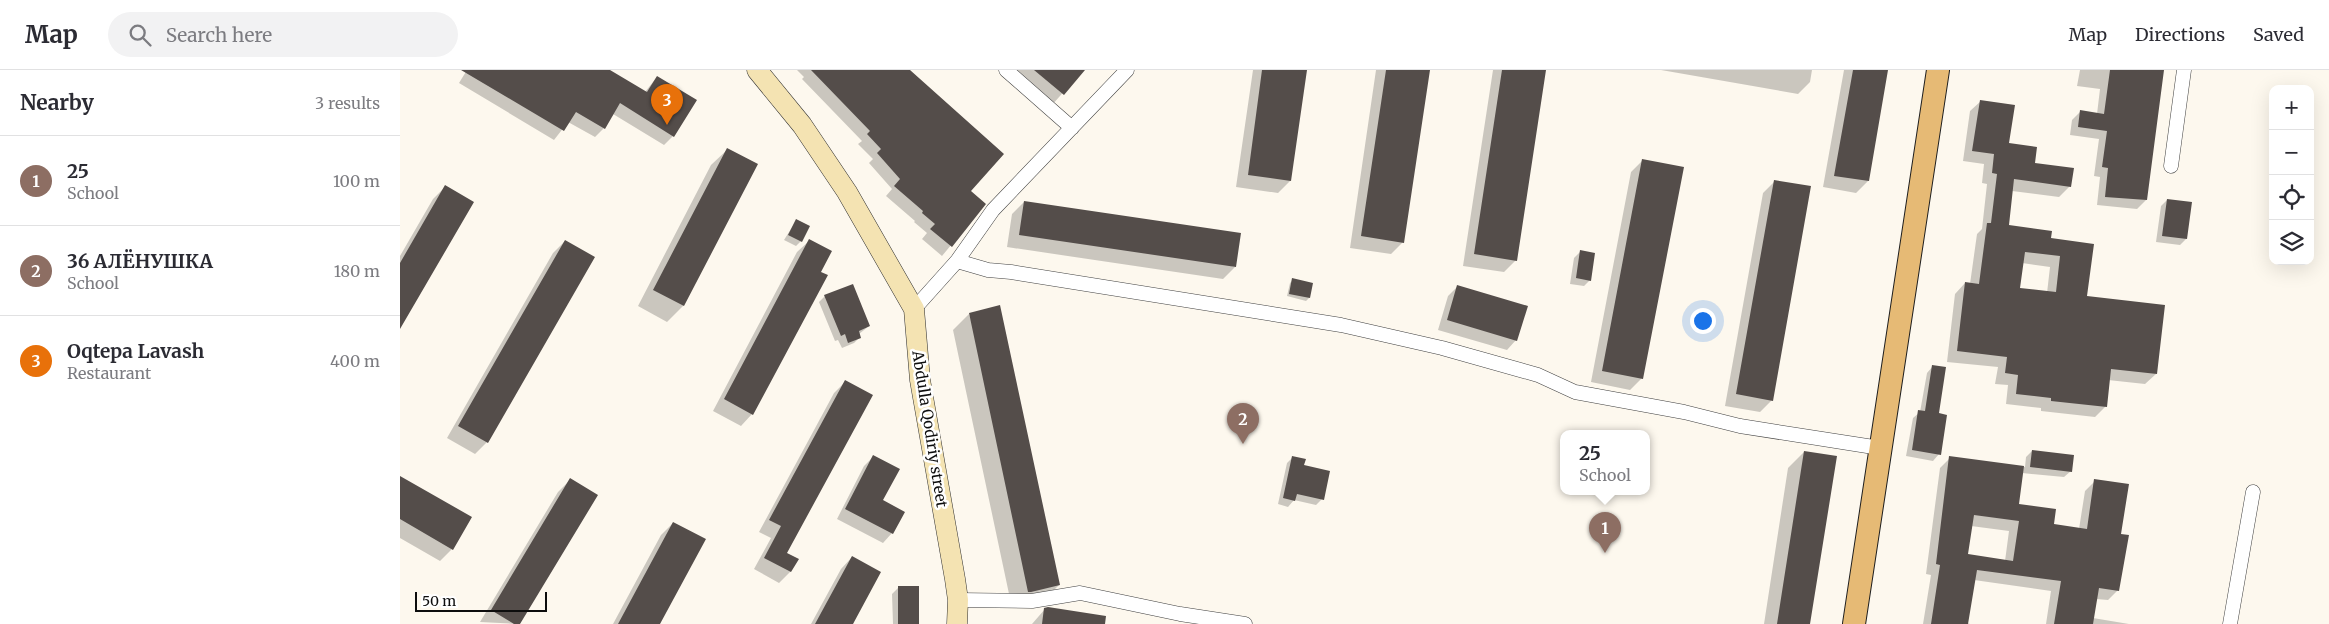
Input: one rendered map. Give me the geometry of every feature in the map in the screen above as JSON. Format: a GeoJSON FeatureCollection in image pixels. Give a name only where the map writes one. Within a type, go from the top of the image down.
{"type":"FeatureCollection","features":[{"type":"Feature","properties":{"kind":"main road"},"geometry":{"type":"LineString","coordinates":[[1854,624],[1938,70]]}},
{"type":"Feature","properties":{"kind":"street","name":"Abdulla Qodiriy street"},"geometry":{"type":"LineString","coordinates":[[757,70],[802,125],[847,192],[914,309],[920,380],[958,600],[957,624]]}},
{"type":"Feature","properties":{"kind":"street"},"geometry":{"type":"LineString","coordinates":[[1006,70],[1072,128]]}},
{"type":"Feature","properties":{"kind":"street"},"geometry":{"type":"LineString","coordinates":[[914,309],[956,261],[993,210],[1127,70]]}},
{"type":"Feature","properties":{"kind":"street"},"geometry":{"type":"LineString","coordinates":[[2171,166],[2184,70]]}},
{"type":"Feature","properties":{"kind":"street"},"geometry":{"type":"LineString","coordinates":[[956,261],[988,270],[1012,272],[1340,325],[1442,348],[1538,375],[1575,392],[1684,412],[1740,426],[1880,448]]}},
{"type":"Feature","properties":{"kind":"street"},"geometry":{"type":"LineString","coordinates":[[2230,624],[2253,492]]}},
{"type":"Feature","properties":{"kind":"street"},"geometry":{"type":"LineString","coordinates":[[958,600],[1032,601],[1080,593],[1180,614],[1245,624]]}},
{"type":"Feature","properties":{"kind":"building"},"geometry":{"type":"Polygon","coordinates":[[[461,70],[610,70],[647,92],[657,76],[697,100],[674,137],[620,103],[605,129],[576,112],[564,131],[461,70]]]}},
{"type":"Feature","properties":{"kind":"building"},"geometry":{"type":"Polygon","coordinates":[[[811,70],[910,70],[1004,154],[971,191],[986,204],[952,247],[930,229],[935,224],[922,213],[923,211],[894,186],[900,179],[877,153],[881,149],[867,134],[870,131],[811,70]]]}},
{"type":"Feature","properties":{"kind":"building"},"geometry":{"type":"Polygon","coordinates":[[[1034,70],[1085,70],[1064,95],[1034,70]]]}},
{"type":"Feature","properties":{"kind":"building"},"geometry":{"type":"Polygon","coordinates":[[[1262,70],[1307,70],[1291,181],[1248,175],[1262,70]]]}},
{"type":"Feature","properties":{"kind":"building"},"geometry":{"type":"Polygon","coordinates":[[[1386,70],[1430,70],[1404,243],[1361,236],[1386,70]]]}},
{"type":"Feature","properties":{"kind":"building"},"geometry":{"type":"Polygon","coordinates":[[[1502,70],[1546,70],[1517,261],[1474,254],[1502,70]]]}},
{"type":"Feature","properties":{"kind":"building"},"geometry":{"type":"Polygon","coordinates":[[[1853,70],[1888,70],[1869,181],[1834,176],[1853,70]]]}},
{"type":"Feature","properties":{"kind":"building"},"geometry":{"type":"Polygon","coordinates":[[[2110,70],[2164,70],[2147,200],[2105,197],[2108,168],[2102,167],[2107,131],[2078,127],[2080,110],[2104,114],[2110,70]]]}},
{"type":"Feature","properties":{"kind":"building"},"geometry":{"type":"Polygon","coordinates":[[[1980,100],[2015,105],[2009,143],[2037,147],[2035,163],[2074,168],[2071,187],[2014,179],[2009,225],[2052,231],[2051,238],[2094,244],[2087,296],[2165,305],[2157,374],[2111,369],[2107,407],[2051,401],[2051,398],[2016,394],[2018,375],[2005,373],[2007,357],[1957,351],[1965,282],[1979,284],[1987,223],[1991,223],[1997,174],[1992,173],[1994,154],[1972,151],[1980,100]],[[2025,252],[2020,288],[2056,292],[2060,256],[2025,252]]]}},
{"type":"Feature","properties":{"kind":"building"},"geometry":{"type":"Polygon","coordinates":[[[727,148],[758,164],[684,306],[653,290],[727,148]]]}},
{"type":"Feature","properties":{"kind":"building"},"geometry":{"type":"Polygon","coordinates":[[[1642,159],[1684,167],[1643,379],[1602,371],[1642,159]]]}},
{"type":"Feature","properties":{"kind":"building"},"geometry":{"type":"Polygon","coordinates":[[[1774,180],[1811,186],[1773,401],[1736,394],[1774,180]]]}},
{"type":"Feature","properties":{"kind":"building"},"geometry":{"type":"Polygon","coordinates":[[[445,185],[474,202],[400,329],[400,263],[445,185]]]}},
{"type":"Feature","properties":{"kind":"building"},"geometry":{"type":"Polygon","coordinates":[[[2167,199],[2192,202],[2187,239],[2162,236],[2167,199]]]}},
{"type":"Feature","properties":{"kind":"building"},"geometry":{"type":"Polygon","coordinates":[[[1024,201],[1241,233],[1236,267],[1019,235],[1024,201]]]}},
{"type":"Feature","properties":{"kind":"building"},"geometry":{"type":"Polygon","coordinates":[[[796,219],[810,226],[802,242],[788,235],[796,219]]]}},
{"type":"Feature","properties":{"kind":"building"},"geometry":{"type":"Polygon","coordinates":[[[809,239],[832,251],[821,272],[828,275],[753,415],[724,399],[809,239]]]}},
{"type":"Feature","properties":{"kind":"building"},"geometry":{"type":"Polygon","coordinates":[[[565,240],[595,257],[488,443],[458,426],[565,240]]]}},
{"type":"Feature","properties":{"kind":"building"},"geometry":{"type":"Polygon","coordinates":[[[1580,250],[1595,253],[1591,281],[1576,278],[1580,250]]]}},
{"type":"Feature","properties":{"kind":"building"},"geometry":{"type":"Polygon","coordinates":[[[1292,278],[1313,283],[1310,298],[1289,294],[1292,278]]]}},
{"type":"Feature","properties":{"kind":"building"},"geometry":{"type":"Polygon","coordinates":[[[853,284],[870,326],[859,331],[861,338],[848,343],[845,334],[841,336],[824,295],[853,284]]]}},
{"type":"Feature","properties":{"kind":"building"},"geometry":{"type":"Polygon","coordinates":[[[1457,285],[1528,306],[1517,341],[1447,320],[1457,285]]]}},
{"type":"Feature","properties":{"kind":"building"},"geometry":{"type":"Polygon","coordinates":[[[1000,305],[1060,585],[1031,592],[1028,592],[969,313],[1000,305]]]}},
{"type":"Feature","properties":{"kind":"building"},"geometry":{"type":"Polygon","coordinates":[[[1932,365],[1946,367],[1939,413],[1947,415],[1941,455],[1912,450],[1918,410],[1925,411],[1932,365]]]}},
{"type":"Feature","properties":{"kind":"building"},"geometry":{"type":"Polygon","coordinates":[[[845,380],[873,395],[787,553],[799,559],[791,572],[764,558],[781,526],[769,520],[845,380]]]}},
{"type":"Feature","properties":{"kind":"building"},"geometry":{"type":"Polygon","coordinates":[[[2032,450],[2074,455],[2072,472],[2030,467],[2032,450]]]}},
{"type":"Feature","properties":{"kind":"building"},"geometry":{"type":"Polygon","coordinates":[[[1804,451],[1837,456],[1810,624],[1777,624],[1804,451]]]}},
{"type":"Feature","properties":{"kind":"building"},"geometry":{"type":"Polygon","coordinates":[[[873,455],[900,469],[883,500],[905,512],[893,534],[845,509],[873,455]]]}},
{"type":"Feature","properties":{"kind":"building"},"geometry":{"type":"Polygon","coordinates":[[[1292,456],[1306,459],[1304,465],[1330,471],[1324,500],[1297,494],[1295,501],[1283,498],[1292,456]]]}},
{"type":"Feature","properties":{"kind":"building"},"geometry":{"type":"Polygon","coordinates":[[[1949,456],[2024,466],[2019,504],[2056,509],[2054,524],[2087,529],[2094,479],[2129,484],[2121,534],[2129,535],[2119,591],[2099,588],[2093,624],[2054,624],[2061,581],[1977,570],[1968,624],[1931,624],[1940,565],[1936,564],[1949,456]],[[1974,515],[1968,554],[2013,561],[2019,521],[1974,515]]]}},
{"type":"Feature","properties":{"kind":"building"},"geometry":{"type":"Polygon","coordinates":[[[400,476],[472,517],[453,550],[400,519],[400,476]]]}},
{"type":"Feature","properties":{"kind":"building"},"geometry":{"type":"Polygon","coordinates":[[[570,478],[598,495],[520,624],[514,624],[491,610],[570,478]]]}},
{"type":"Feature","properties":{"kind":"building"},"geometry":{"type":"Polygon","coordinates":[[[673,522],[706,539],[660,624],[618,624],[673,522]]]}},
{"type":"Feature","properties":{"kind":"building"},"geometry":{"type":"Polygon","coordinates":[[[852,556],[881,572],[853,624],[815,624],[852,556]]]}},
{"type":"Feature","properties":{"kind":"building"},"geometry":{"type":"Polygon","coordinates":[[[898,586],[919,586],[919,624],[898,624],[898,586]]]}},
{"type":"Feature","properties":{"kind":"building"},"geometry":{"type":"Polygon","coordinates":[[[1048,607],[1106,616],[1105,624],[1042,624],[1044,608],[1048,607]]]}},
{"type":"Feature","properties":{"kind":"place","name":"Oqtepa Lavash"},"geometry":{"type":"Point","coordinates":[667,125]}},
{"type":"Feature","properties":{"kind":"place","name":"36 АЛЁНУШКА"},"geometry":{"type":"Point","coordinates":[1243,444]}},
{"type":"Feature","properties":{"kind":"place","name":"25"},"geometry":{"type":"Point","coordinates":[1605,553]}}]}
